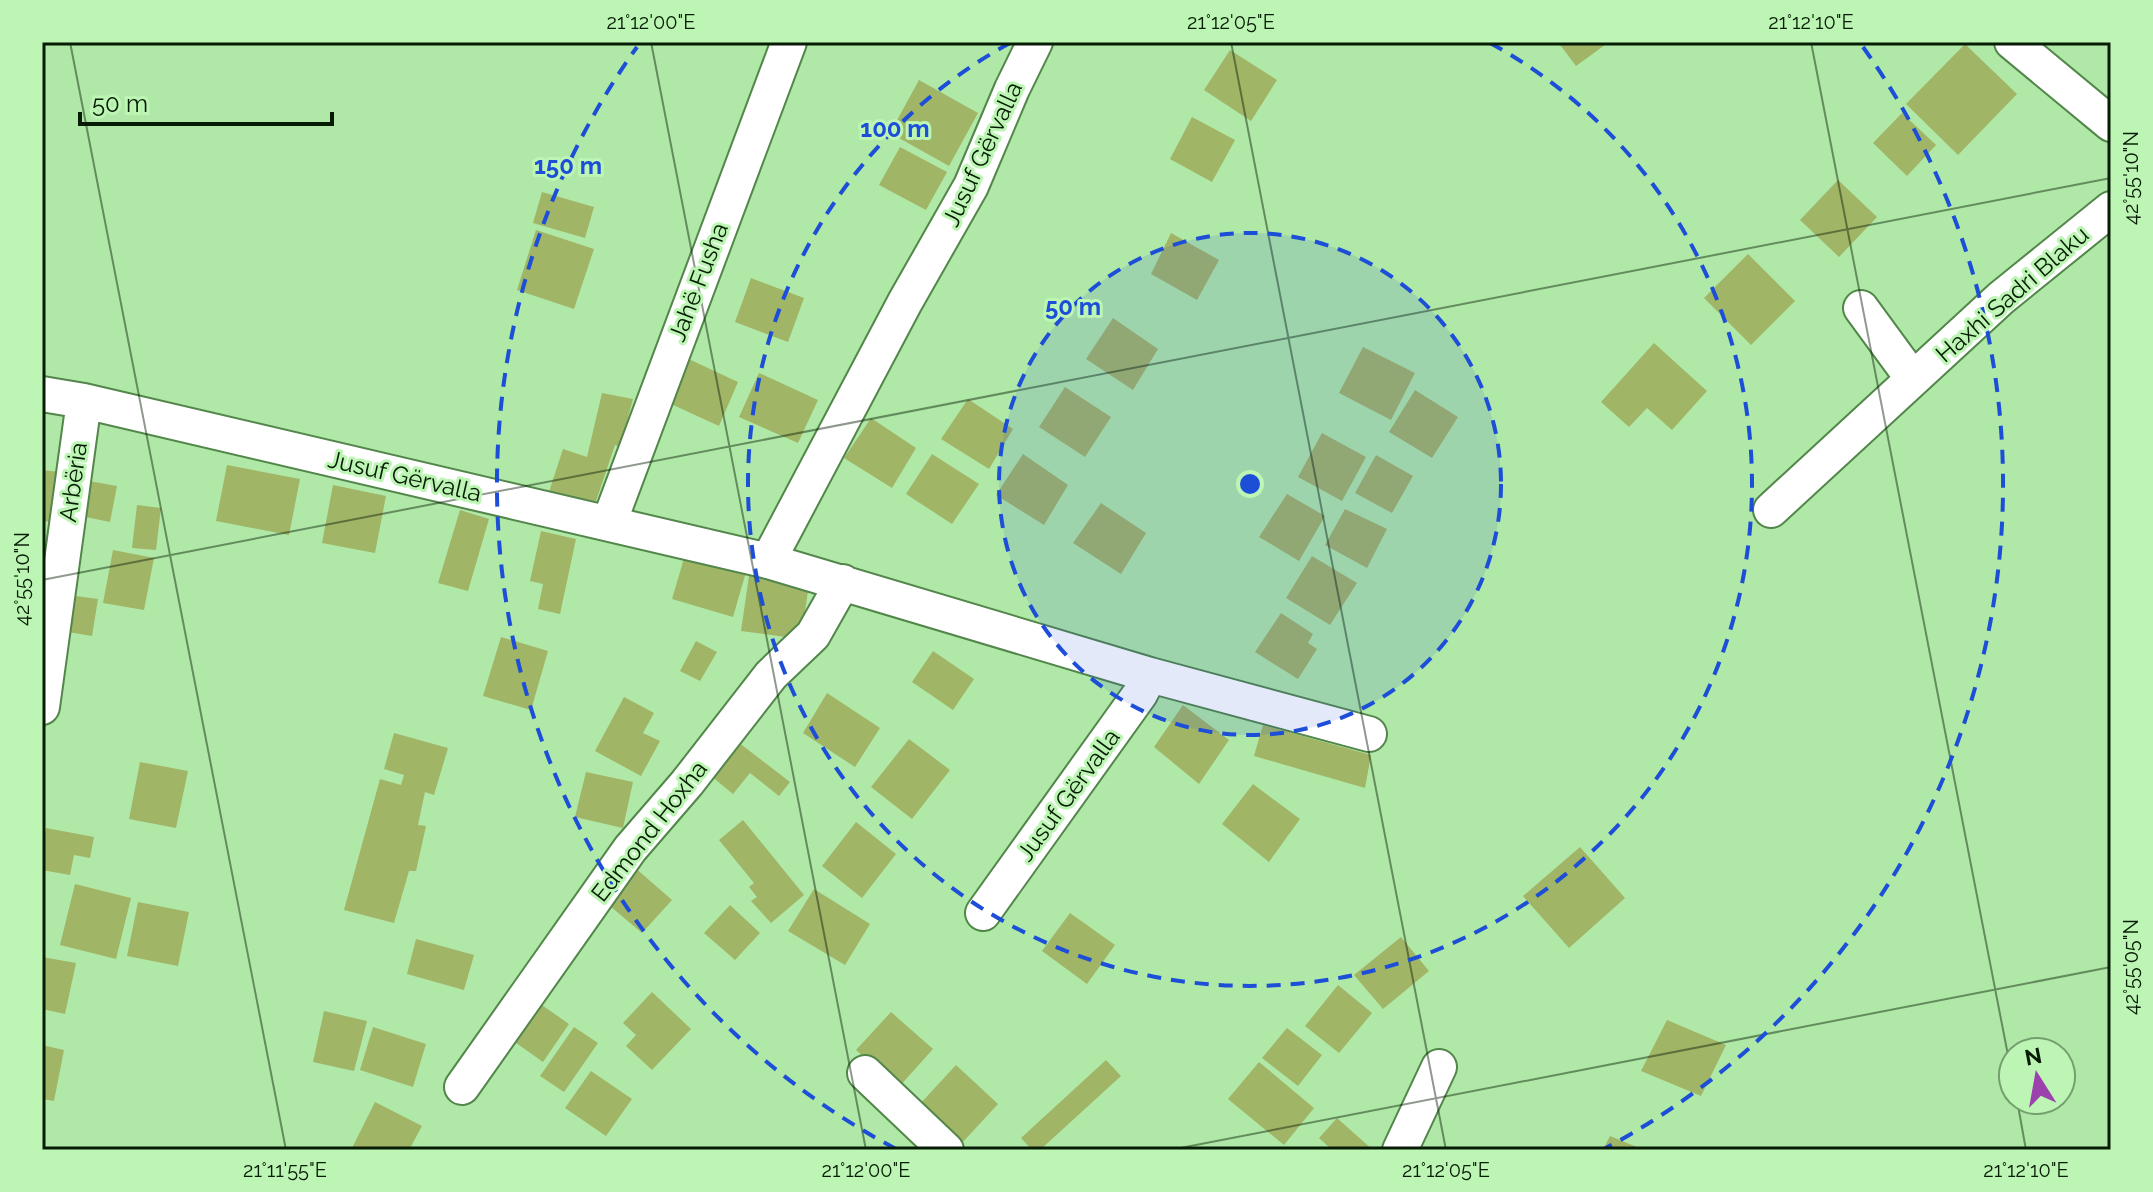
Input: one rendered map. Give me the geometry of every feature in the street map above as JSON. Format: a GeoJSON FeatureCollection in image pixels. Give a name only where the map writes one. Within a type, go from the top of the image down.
{"type":"FeatureCollection","features":[{"type":"Feature","properties":{"kind":"street","name":"Jahë Fusha"},"geometry":{"type":"LineString","coordinates":[[609,523],[789,42]]}},
{"type":"Feature","properties":{"kind":"street","name":"Jusuf Gërvalla"},"geometry":{"type":"LineString","coordinates":[[768,561],[971,186],[1035,42]]}},
{"type":"Feature","properties":{"kind":"street"},"geometry":{"type":"LineString","coordinates":[[2012,42],[2111,124]]}},
{"type":"Feature","properties":{"kind":"street","name":"Haxhi Sadri Blaku"},"geometry":{"type":"LineString","coordinates":[[1771,510],[2001,298],[2111,209]]}},
{"type":"Feature","properties":{"kind":"street","name":"Haxhi Sadri Blaku"},"geometry":{"type":"LineString","coordinates":[[1861,308],[1913,379]]}},
{"type":"Feature","properties":{"kind":"street","name":"Jusuf Gërvalla"},"geometry":{"type":"LineString","coordinates":[[42,394],[84,401],[768,561],[1150,675],[1369,734]]}},
{"type":"Feature","properties":{"kind":"street","name":"Arbëria"},"geometry":{"type":"LineString","coordinates":[[42,707],[84,401]]}},
{"type":"Feature","properties":{"kind":"street","name":"Edmond Hoxha"},"geometry":{"type":"LineString","coordinates":[[462,1087],[630,849],[687,783],[771,675],[813,635],[843,582]]}},
{"type":"Feature","properties":{"kind":"street","name":"Jusuf Gërvalla"},"geometry":{"type":"LineString","coordinates":[[983,913],[1140,694],[1150,675]]}},
{"type":"Feature","properties":{"kind":"street"},"geometry":{"type":"LineString","coordinates":[[1400,1150],[1439,1067]]}},
{"type":"Feature","properties":{"kind":"street"},"geometry":{"type":"LineString","coordinates":[[865,1073],[946,1150]]}},
{"type":"Feature","properties":{"kind":"building"},"geometry":{"type":"Polygon","coordinates":[[[1558,42],[1609,42],[1576,66],[1558,42]]]}},
{"type":"Feature","properties":{"kind":"building"},"geometry":{"type":"Polygon","coordinates":[[[1965,44],[2017,94],[1958,155],[1906,104],[1965,44]]]}},
{"type":"Feature","properties":{"kind":"building"},"geometry":{"type":"Polygon","coordinates":[[[1230,50],[1277,80],[1251,121],[1204,90],[1230,50]]]}},
{"type":"Feature","properties":{"kind":"building"},"geometry":{"type":"Polygon","coordinates":[[[919,80],[978,113],[949,166],[890,133],[919,80]]]}},
{"type":"Feature","properties":{"kind":"building"},"geometry":{"type":"Polygon","coordinates":[[[1902,113],[1936,145],[1907,176],[1873,143],[1902,113]]]}},
{"type":"Feature","properties":{"kind":"building"},"geometry":{"type":"Polygon","coordinates":[[[1192,117],[1235,140],[1212,182],[1170,159],[1192,117]]]}},
{"type":"Feature","properties":{"kind":"building"},"geometry":{"type":"Polygon","coordinates":[[[900,147],[947,172],[926,210],[879,185],[900,147]]]}},
{"type":"Feature","properties":{"kind":"building"},"geometry":{"type":"Polygon","coordinates":[[[1838,180],[1877,217],[1839,257],[1800,220],[1838,180]]]}},
{"type":"Feature","properties":{"kind":"building"},"geometry":{"type":"Polygon","coordinates":[[[542,192],[594,207],[585,238],[533,223],[542,192]]]}},
{"type":"Feature","properties":{"kind":"building"},"geometry":{"type":"Polygon","coordinates":[[[536,230],[594,249],[574,309],[517,290],[536,230]]]}},
{"type":"Feature","properties":{"kind":"building"},"geometry":{"type":"Polygon","coordinates":[[[1171,233],[1219,260],[1197,300],[1151,274],[1171,233]]]}},
{"type":"Feature","properties":{"kind":"building"},"geometry":{"type":"Polygon","coordinates":[[[1748,254],[1795,301],[1751,345],[1704,298],[1748,254]]]}},
{"type":"Feature","properties":{"kind":"building"},"geometry":{"type":"Polygon","coordinates":[[[751,278],[804,298],[788,342],[735,322],[751,278]]]}},
{"type":"Feature","properties":{"kind":"building"},"geometry":{"type":"Polygon","coordinates":[[[1113,318],[1158,349],[1133,390],[1086,359],[1113,318]]]}},
{"type":"Feature","properties":{"kind":"building"},"geometry":{"type":"Polygon","coordinates":[[[1654,343],[1707,391],[1672,430],[1647,408],[1629,427],[1601,402],[1654,343]]]}},
{"type":"Feature","properties":{"kind":"building"},"geometry":{"type":"Polygon","coordinates":[[[1363,347],[1415,373],[1391,420],[1339,393],[1363,347]]]}},
{"type":"Feature","properties":{"kind":"building"},"geometry":{"type":"Polygon","coordinates":[[[680,355],[738,382],[719,426],[660,399],[680,355]]]}},
{"type":"Feature","properties":{"kind":"building"},"geometry":{"type":"Polygon","coordinates":[[[759,373],[818,400],[798,443],[739,417],[759,373]]]}},
{"type":"Feature","properties":{"kind":"building"},"geometry":{"type":"Polygon","coordinates":[[[1065,387],[1111,417],[1085,457],[1039,427],[1065,387]]]}},
{"type":"Feature","properties":{"kind":"building"},"geometry":{"type":"Polygon","coordinates":[[[1415,390],[1458,417],[1432,458],[1389,432],[1415,390]]]}},
{"type":"Feature","properties":{"kind":"building"},"geometry":{"type":"Polygon","coordinates":[[[602,393],[633,399],[620,447],[615,445],[593,510],[548,495],[563,449],[587,457],[602,393]]]}},
{"type":"Feature","properties":{"kind":"building"},"geometry":{"type":"Polygon","coordinates":[[[968,399],[1013,429],[989,469],[941,439],[968,399]]]}},
{"type":"Feature","properties":{"kind":"building"},"geometry":{"type":"Polygon","coordinates":[[[871,418],[916,448],[892,488],[844,458],[871,418]]]}},
{"type":"Feature","properties":{"kind":"building"},"geometry":{"type":"Polygon","coordinates":[[[1322,433],[1366,457],[1342,501],[1298,477],[1322,433]]]}},
{"type":"Feature","properties":{"kind":"building"},"geometry":{"type":"Polygon","coordinates":[[[932,454],[979,484],[952,524],[906,494],[932,454]]]}},
{"type":"Feature","properties":{"kind":"building"},"geometry":{"type":"Polygon","coordinates":[[[1023,454],[1068,485],[1044,525],[996,495],[1023,454]]]}},
{"type":"Feature","properties":{"kind":"building"},"geometry":{"type":"Polygon","coordinates":[[[1376,455],[1413,476],[1392,513],[1355,493],[1376,455]]]}},
{"type":"Feature","properties":{"kind":"building"},"geometry":{"type":"Polygon","coordinates":[[[227,465],[300,479],[289,535],[216,521],[227,465]]]}},
{"type":"Feature","properties":{"kind":"building"},"geometry":{"type":"Polygon","coordinates":[[[42,470],[69,473],[62,523],[42,521],[42,470]]]}},
{"type":"Feature","properties":{"kind":"building"},"geometry":{"type":"Polygon","coordinates":[[[78,479],[117,486],[110,522],[71,514],[78,479]]]}},
{"type":"Feature","properties":{"kind":"building"},"geometry":{"type":"Polygon","coordinates":[[[333,485],[386,496],[375,553],[322,543],[333,485]]]}},
{"type":"Feature","properties":{"kind":"building"},"geometry":{"type":"Polygon","coordinates":[[[1287,494],[1325,516],[1299,561],[1259,537],[1287,494]]]}},
{"type":"Feature","properties":{"kind":"building"},"geometry":{"type":"Polygon","coordinates":[[[1101,503],[1146,533],[1121,574],[1073,543],[1101,503]]]}},
{"type":"Feature","properties":{"kind":"building"},"geometry":{"type":"Polygon","coordinates":[[[137,505],[161,508],[156,550],[132,548],[137,505]]]}},
{"type":"Feature","properties":{"kind":"building"},"geometry":{"type":"Polygon","coordinates":[[[1345,509],[1387,529],[1367,568],[1325,545],[1345,509]]]}},
{"type":"Feature","properties":{"kind":"building"},"geometry":{"type":"Polygon","coordinates":[[[460,510],[489,519],[468,591],[438,583],[460,510]]]}},
{"type":"Feature","properties":{"kind":"building"},"geometry":{"type":"Polygon","coordinates":[[[541,531],[576,539],[560,614],[538,609],[543,584],[530,581],[541,531]]]}},
{"type":"Feature","properties":{"kind":"building"},"geometry":{"type":"Polygon","coordinates":[[[113,550],[154,558],[144,610],[103,603],[113,550]]]}},
{"type":"Feature","properties":{"kind":"building"},"geometry":{"type":"Polygon","coordinates":[[[685,555],[746,572],[733,617],[672,599],[685,555]]]}},
{"type":"Feature","properties":{"kind":"building"},"geometry":{"type":"Polygon","coordinates":[[[1312,556],[1357,583],[1330,625],[1286,598],[1312,556]]]}},
{"type":"Feature","properties":{"kind":"building"},"geometry":{"type":"Polygon","coordinates":[[[749,576],[809,584],[801,639],[741,631],[749,576]]]}},
{"type":"Feature","properties":{"kind":"building"},"geometry":{"type":"Polygon","coordinates":[[[61,594],[98,599],[92,636],[56,630],[61,594]]]}},
{"type":"Feature","properties":{"kind":"building"},"geometry":{"type":"Polygon","coordinates":[[[1281,613],[1313,634],[1308,643],[1317,649],[1298,679],[1255,652],[1281,613]]]}},
{"type":"Feature","properties":{"kind":"building"},"geometry":{"type":"Polygon","coordinates":[[[501,637],[548,651],[531,710],[483,696],[501,637]]]}},
{"type":"Feature","properties":{"kind":"building"},"geometry":{"type":"Polygon","coordinates":[[[696,641],[717,652],[700,681],[680,671],[696,641]]]}},
{"type":"Feature","properties":{"kind":"building"},"geometry":{"type":"Polygon","coordinates":[[[933,651],[974,679],[953,710],[912,682],[933,651]]]}},
{"type":"Feature","properties":{"kind":"building"},"geometry":{"type":"Polygon","coordinates":[[[827,693],[880,728],[855,767],[803,733],[827,693]]]}},
{"type":"Feature","properties":{"kind":"building"},"geometry":{"type":"Polygon","coordinates":[[[624,697],[654,713],[643,733],[660,741],[641,776],[595,751],[624,697]]]}},
{"type":"Feature","properties":{"kind":"building"},"geometry":{"type":"Polygon","coordinates":[[[1183,705],[1229,740],[1199,784],[1154,747],[1183,705]]]}},
{"type":"Feature","properties":{"kind":"building"},"geometry":{"type":"Polygon","coordinates":[[[1263,725],[1371,755],[1365,788],[1254,756],[1263,725]]]}},
{"type":"Feature","properties":{"kind":"building"},"geometry":{"type":"Polygon","coordinates":[[[394,733],[448,748],[434,795],[425,792],[418,825],[426,826],[416,871],[409,871],[394,923],[344,910],[380,779],[401,785],[404,775],[384,769],[394,733]]]}},
{"type":"Feature","properties":{"kind":"building"},"geometry":{"type":"Polygon","coordinates":[[[909,739],[950,770],[912,819],[871,787],[909,739]]]}},
{"type":"Feature","properties":{"kind":"building"},"geometry":{"type":"Polygon","coordinates":[[[738,742],[790,782],[779,796],[750,773],[733,794],[711,776],[738,742]]]}},
{"type":"Feature","properties":{"kind":"building"},"geometry":{"type":"Polygon","coordinates":[[[140,762],[188,771],[176,828],[129,819],[140,762]]]}},
{"type":"Feature","properties":{"kind":"building"},"geometry":{"type":"Polygon","coordinates":[[[586,772],[633,782],[623,828],[575,817],[586,772]]]}},
{"type":"Feature","properties":{"kind":"building"},"geometry":{"type":"Polygon","coordinates":[[[1253,784],[1300,819],[1269,862],[1222,824],[1253,784]]]}},
{"type":"Feature","properties":{"kind":"building"},"geometry":{"type":"Polygon","coordinates":[[[743,820],[804,895],[771,923],[751,901],[757,897],[749,887],[754,883],[719,840],[743,820]]]}},
{"type":"Feature","properties":{"kind":"building"},"geometry":{"type":"Polygon","coordinates":[[[856,822],[896,854],[862,898],[822,866],[856,822]]]}},
{"type":"Feature","properties":{"kind":"building"},"geometry":{"type":"Polygon","coordinates":[[[46,828],[94,837],[90,858],[74,855],[70,875],[42,870],[46,828]]]}},
{"type":"Feature","properties":{"kind":"building"},"geometry":{"type":"Polygon","coordinates":[[[1580,847],[1625,898],[1569,948],[1523,896],[1580,847]]]}},
{"type":"Feature","properties":{"kind":"building"},"geometry":{"type":"Polygon","coordinates":[[[633,866],[672,900],[642,933],[604,901],[633,866]]]}},
{"type":"Feature","properties":{"kind":"building"},"geometry":{"type":"Polygon","coordinates":[[[75,884],[131,898],[116,959],[60,945],[75,884]]]}},
{"type":"Feature","properties":{"kind":"building"},"geometry":{"type":"Polygon","coordinates":[[[814,889],[870,924],[845,965],[788,931],[814,889]]]}},
{"type":"Feature","properties":{"kind":"building"},"geometry":{"type":"Polygon","coordinates":[[[138,902],[189,912],[178,966],[127,956],[138,902]]]}},
{"type":"Feature","properties":{"kind":"building"},"geometry":{"type":"Polygon","coordinates":[[[730,905],[760,933],[735,960],[704,933],[730,905]]]}},
{"type":"Feature","properties":{"kind":"building"},"geometry":{"type":"Polygon","coordinates":[[[1070,913],[1115,945],[1087,984],[1042,951],[1070,913]]]}},
{"type":"Feature","properties":{"kind":"building"},"geometry":{"type":"Polygon","coordinates":[[[1401,937],[1429,971],[1383,1009],[1354,975],[1401,937]]]}},
{"type":"Feature","properties":{"kind":"building"},"geometry":{"type":"Polygon","coordinates":[[[416,939],[474,955],[464,990],[407,974],[416,939]]]}},
{"type":"Feature","properties":{"kind":"building"},"geometry":{"type":"Polygon","coordinates":[[[42,957],[76,963],[65,1014],[42,1009],[42,957]]]}},
{"type":"Feature","properties":{"kind":"building"},"geometry":{"type":"Polygon","coordinates":[[[1338,985],[1372,1013],[1339,1053],[1305,1026],[1338,985]]]}},
{"type":"Feature","properties":{"kind":"building"},"geometry":{"type":"Polygon","coordinates":[[[652,992],[691,1029],[652,1070],[626,1046],[636,1035],[623,1023],[652,992]]]}},
{"type":"Feature","properties":{"kind":"building"},"geometry":{"type":"Polygon","coordinates":[[[529,996],[569,1024],[543,1062],[502,1033],[529,996]]]}},
{"type":"Feature","properties":{"kind":"building"},"geometry":{"type":"Polygon","coordinates":[[[324,1011],[367,1021],[354,1071],[313,1062],[324,1011]]]}},
{"type":"Feature","properties":{"kind":"building"},"geometry":{"type":"Polygon","coordinates":[[[891,1012],[933,1049],[898,1088],[856,1050],[891,1012]]]}},
{"type":"Feature","properties":{"kind":"building"},"geometry":{"type":"Polygon","coordinates":[[[1667,1020],[1726,1045],[1701,1096],[1641,1071],[1667,1020]]]}},
{"type":"Feature","properties":{"kind":"building"},"geometry":{"type":"Polygon","coordinates":[[[373,1027],[426,1044],[413,1087],[360,1070],[373,1027]]]}},
{"type":"Feature","properties":{"kind":"building"},"geometry":{"type":"Polygon","coordinates":[[[574,1027],[598,1043],[564,1092],[540,1076],[574,1027]]]}},
{"type":"Feature","properties":{"kind":"building"},"geometry":{"type":"Polygon","coordinates":[[[1287,1028],[1322,1055],[1298,1086],[1262,1058],[1287,1028]]]}},
{"type":"Feature","properties":{"kind":"building"},"geometry":{"type":"Polygon","coordinates":[[[42,1045],[64,1050],[54,1101],[42,1099],[42,1045]]]}},
{"type":"Feature","properties":{"kind":"building"},"geometry":{"type":"Polygon","coordinates":[[[1106,1060],[1121,1076],[1040,1150],[1032,1150],[1021,1138],[1106,1060]]]}},
{"type":"Feature","properties":{"kind":"building"},"geometry":{"type":"Polygon","coordinates":[[[1259,1062],[1314,1108],[1284,1145],[1228,1099],[1259,1062]]]}},
{"type":"Feature","properties":{"kind":"building"},"geometry":{"type":"Polygon","coordinates":[[[956,1065],[998,1104],[961,1144],[919,1105],[956,1065]]]}},
{"type":"Feature","properties":{"kind":"building"},"geometry":{"type":"Polygon","coordinates":[[[591,1071],[632,1099],[606,1136],[565,1108],[591,1071]]]}},
{"type":"Feature","properties":{"kind":"building"},"geometry":{"type":"Polygon","coordinates":[[[375,1102],[422,1126],[409,1150],[351,1150],[375,1102]]]}},
{"type":"Feature","properties":{"kind":"building"},"geometry":{"type":"Polygon","coordinates":[[[1337,1118],[1373,1150],[1332,1150],[1319,1138],[1337,1118]]]}},
{"type":"Feature","properties":{"kind":"building"},"geometry":{"type":"Polygon","coordinates":[[[1610,1136],[1644,1150],[1603,1150],[1610,1136]]]}}]}
